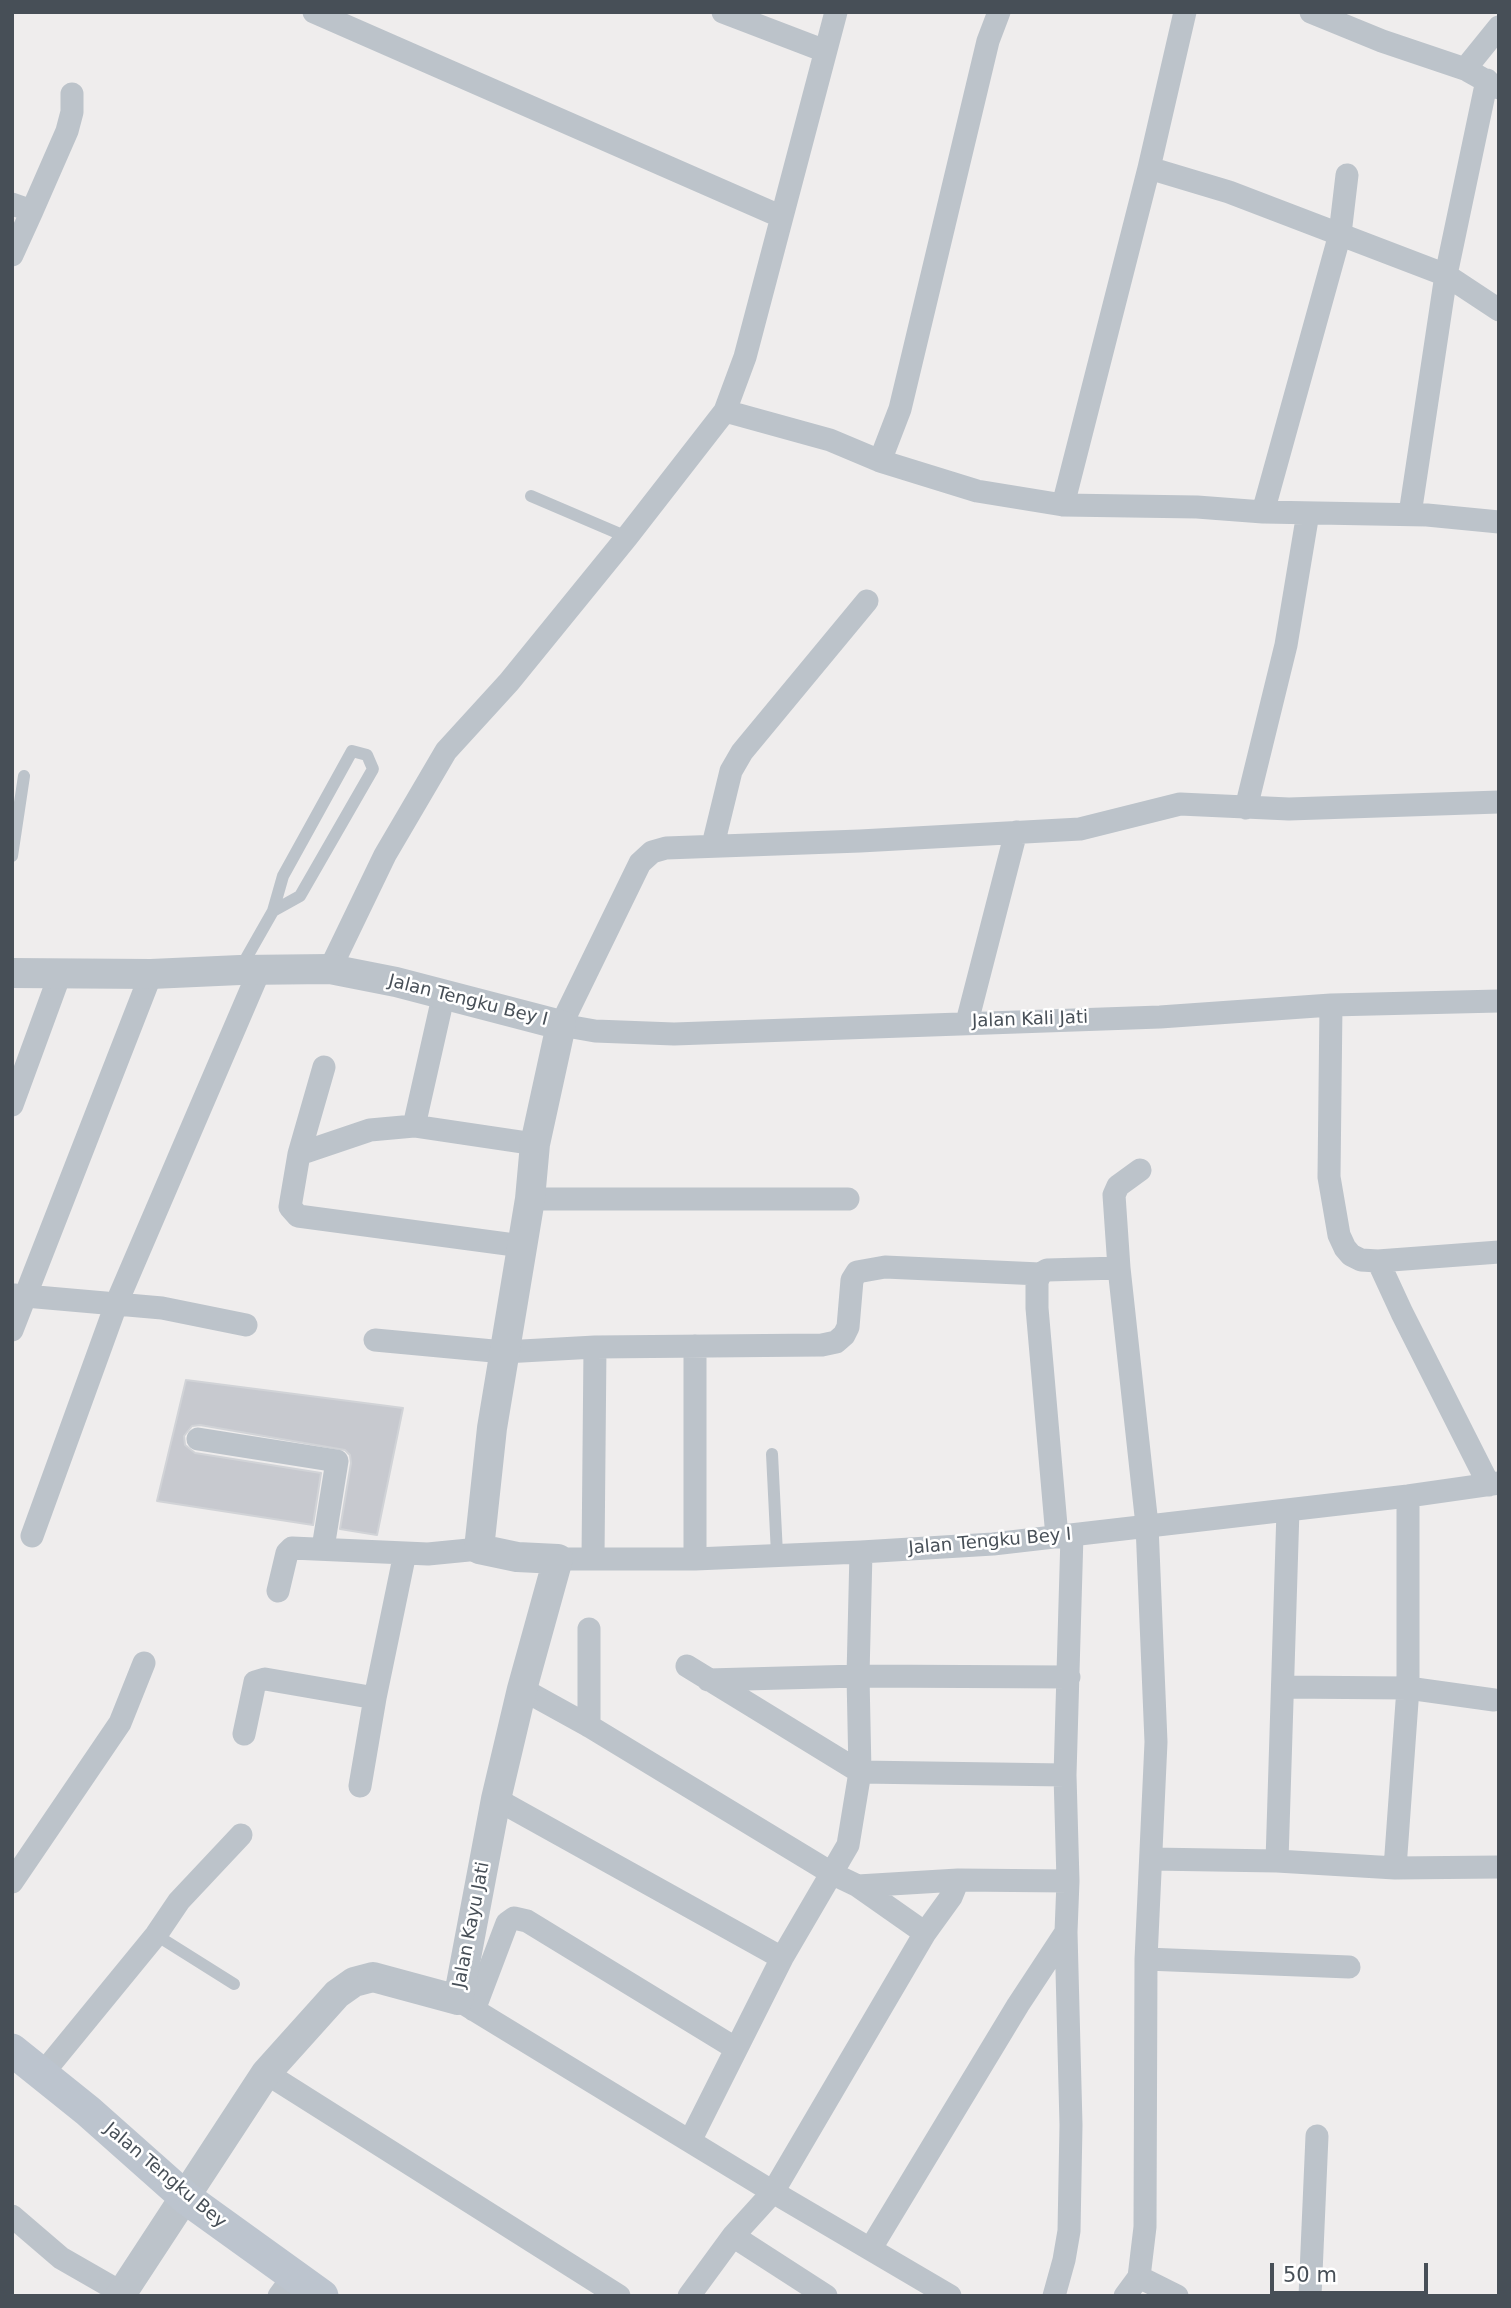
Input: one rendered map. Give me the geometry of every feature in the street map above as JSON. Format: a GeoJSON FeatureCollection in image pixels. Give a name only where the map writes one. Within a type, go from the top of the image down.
{"type":"FeatureCollection","features":[{"type":"Feature","properties":{"kind":"main road","name":"Jalan Tengku Bey"},"geometry":{"type":"LineString","coordinates":[[12,2050],[43,2073],[286,2286],[322,2296]]}},
{"type":"Feature","properties":{"kind":"street"},"geometry":{"type":"LineString","coordinates":[[314,12],[782,217]]}},
{"type":"Feature","properties":{"kind":"street"},"geometry":{"type":"LineString","coordinates":[[723,12],[825,51]]}},
{"type":"Feature","properties":{"kind":"street"},"geometry":{"type":"LineString","coordinates":[[330,969],[385,855],[446,751],[509,682],[725,411],[745,357],[836,12]]}},
{"type":"Feature","properties":{"kind":"street"},"geometry":{"type":"LineString","coordinates":[[880,461],[900,409],[988,41],[999,12]]}},
{"type":"Feature","properties":{"kind":"street"},"geometry":{"type":"LineString","coordinates":[[1063,505],[1149,168],[1185,12]]}},
{"type":"Feature","properties":{"kind":"street"},"geometry":{"type":"LineString","coordinates":[[1311,12],[1357,20],[1493,84],[1446,275],[1410,514]]}},
{"type":"Feature","properties":{"kind":"street"},"geometry":{"type":"LineString","coordinates":[[1465,69],[1499,27]]}},
{"type":"Feature","properties":{"kind":"street"},"geometry":{"type":"LineString","coordinates":[[12,255],[22,208],[67,131],[72,111],[72,94]]}},
{"type":"Feature","properties":{"kind":"street"},"geometry":{"type":"LineString","coordinates":[[1149,168],[1229,192],[1446,275],[1499,310]]}},
{"type":"Feature","properties":{"kind":"street"},"geometry":{"type":"LineString","coordinates":[[1264,512],[1340,233],[1348,175]]}},
{"type":"Feature","properties":{"kind":"street"},"geometry":{"type":"LineString","coordinates":[[725,411],[830,440],[880,461],[977,491],[1063,505],[1410,514],[1499,522]]}},
{"type":"Feature","properties":{"kind":"street"},"geometry":{"type":"LineString","coordinates":[[1246,808],[1286,645],[1308,513]]}},
{"type":"Feature","properties":{"kind":"street"},"geometry":{"type":"LineString","coordinates":[[713,845],[731,771],[742,752],[867,601]]}},
{"type":"Feature","properties":{"kind":"street"},"geometry":{"type":"LineString","coordinates":[[561,1025],[640,863],[652,852],[666,848],[1080,829],[1180,804],[1289,809],[1499,802]]}},
{"type":"Feature","properties":{"kind":"street"},"geometry":{"type":"LineString","coordinates":[[967,1022],[1016,832]]}},
{"type":"Feature","properties":{"kind":"street","name":"Jalan Tengku Bey I"},"geometry":{"type":"LineString","coordinates":[[12,973],[151,974],[330,969],[444,993],[561,1025],[535,1143],[530,1199],[492,1428],[479,1549]]}},
{"type":"Feature","properties":{"kind":"street"},"geometry":{"type":"LineString","coordinates":[[32,1536],[117,1302],[250,970]]}},
{"type":"Feature","properties":{"kind":"street"},"geometry":{"type":"LineString","coordinates":[[12,1105],[60,974]]}},
{"type":"Feature","properties":{"kind":"street"},"geometry":{"type":"LineString","coordinates":[[12,1330],[19,1295],[151,974]]}},
{"type":"Feature","properties":{"kind":"street"},"geometry":{"type":"LineString","coordinates":[[414,1126],[444,993]]}},
{"type":"Feature","properties":{"kind":"street","name":"Jalan Kali Jati"},"geometry":{"type":"LineString","coordinates":[[561,1025],[596,1031],[674,1034],[1160,1017],[1331,1005],[1499,1002]]}},
{"type":"Feature","properties":{"kind":"street"},"geometry":{"type":"LineString","coordinates":[[1331,1005],[1329,1177],[1334,1209],[1345,1248],[1351,1255],[1362,1260],[1378,1261],[1499,1252]]}},
{"type":"Feature","properties":{"kind":"street"},"geometry":{"type":"LineString","coordinates":[[324,1067],[299,1154],[290,1208],[298,1216],[522,1246]]}},
{"type":"Feature","properties":{"kind":"street"},"geometry":{"type":"LineString","coordinates":[[299,1154],[370,1130],[414,1126],[535,1143]]}},
{"type":"Feature","properties":{"kind":"street"},"geometry":{"type":"LineString","coordinates":[[1125,2296],[1139,2277],[1145,2227],[1146,1959],[1156,1742],[1147,1525],[1119,1268],[1114,1195],[1118,1186],[1140,1170]]}},
{"type":"Feature","properties":{"kind":"street"},"geometry":{"type":"LineString","coordinates":[[530,1199],[848,1199]]}},
{"type":"Feature","properties":{"kind":"street"},"geometry":{"type":"LineString","coordinates":[[1378,1261],[1402,1314],[1494,1484]]}},
{"type":"Feature","properties":{"kind":"street"},"geometry":{"type":"LineString","coordinates":[[375,1340],[504,1352],[595,1347],[822,1345],[836,1342],[848,1327],[852,1280],[856,1272],[885,1267],[1040,1274]]}},
{"type":"Feature","properties":{"kind":"street"},"geometry":{"type":"LineString","coordinates":[[1054,2296],[1069,2231],[1071,2125],[1065,1775],[1069,1677],[1064,1536],[1037,1308],[1037,1282],[1040,1274],[1046,1270],[1119,1268]]}},
{"type":"Feature","properties":{"kind":"street"},"geometry":{"type":"LineString","coordinates":[[19,1295],[117,1302],[246,1325]]}},
{"type":"Feature","properties":{"kind":"street"},"geometry":{"type":"LineString","coordinates":[[695,1346],[695,1559]]}},
{"type":"Feature","properties":{"kind":"street"},"geometry":{"type":"LineString","coordinates":[[593,1558],[595,1347]]}},
{"type":"Feature","properties":{"kind":"street"},"geometry":{"type":"LineString","coordinates":[[198,1439],[337,1461],[323,1548]]}},
{"type":"Feature","properties":{"kind":"street","name":"Jalan Tengku Bey I"},"geometry":{"type":"LineString","coordinates":[[278,1591],[287,1553],[292,1548],[299,1547],[428,1554],[479,1549],[517,1557],[558,1559],[695,1559],[861,1552],[1064,1536],[1494,1484]]}},
{"type":"Feature","properties":{"kind":"street"},"geometry":{"type":"LineString","coordinates":[[1395,1868],[1408,1688],[1408,1496]]}},
{"type":"Feature","properties":{"kind":"street"},"geometry":{"type":"LineString","coordinates":[[1278,1861],[1288,1510]]}},
{"type":"Feature","properties":{"kind":"street"},"geometry":{"type":"LineString","coordinates":[[690,2141],[782,1958],[848,1845],[860,1772],[858,1676],[861,1552]]}},
{"type":"Feature","properties":{"kind":"street"},"geometry":{"type":"LineString","coordinates":[[360,1786],[405,1553]]}},
{"type":"Feature","properties":{"kind":"street","name":"Jalan Kayu Jati"},"geometry":{"type":"LineString","coordinates":[[121,2295],[266,2073],[337,1994],[354,1982],[373,1977],[466,2005],[496,1800],[522,1689],[558,1559]]}},
{"type":"Feature","properties":{"kind":"street"},"geometry":{"type":"LineString","coordinates":[[589,1629],[589,1726]]}},
{"type":"Feature","properties":{"kind":"street"},"geometry":{"type":"LineString","coordinates":[[12,1882],[120,1723],[144,1663]]}},
{"type":"Feature","properties":{"kind":"street"},"geometry":{"type":"LineString","coordinates":[[687,1666],[860,1772],[1065,1775]]}},
{"type":"Feature","properties":{"kind":"street"},"geometry":{"type":"LineString","coordinates":[[708,1680],[858,1676],[1069,1677]]}},
{"type":"Feature","properties":{"kind":"street"},"geometry":{"type":"LineString","coordinates":[[244,1734],[255,1682],[265,1679],[375,1698]]}},
{"type":"Feature","properties":{"kind":"street"},"geometry":{"type":"LineString","coordinates":[[1283,1687],[1408,1688],[1494,1700]]}},
{"type":"Feature","properties":{"kind":"street"},"geometry":{"type":"LineString","coordinates":[[522,1689],[589,1726],[833,1874],[858,1886],[925,1933]]}},
{"type":"Feature","properties":{"kind":"street"},"geometry":{"type":"LineString","coordinates":[[496,1800],[782,1958]]}},
{"type":"Feature","properties":{"kind":"street"},"geometry":{"type":"LineString","coordinates":[[43,2073],[156,1935],[179,1901],[241,1835]]}},
{"type":"Feature","properties":{"kind":"street"},"geometry":{"type":"LineString","coordinates":[[1151,1858],[1278,1861],[1395,1868],[1499,1867]]}},
{"type":"Feature","properties":{"kind":"street"},"geometry":{"type":"LineString","coordinates":[[858,1886],[958,1880],[1068,1881]]}},
{"type":"Feature","properties":{"kind":"street"},"geometry":{"type":"LineString","coordinates":[[689,2296],[733,2236],[773,2192],[925,1933],[951,1897],[958,1880]]}},
{"type":"Feature","properties":{"kind":"street"},"geometry":{"type":"LineString","coordinates":[[735,2048],[527,1921],[514,1918],[507,1923],[466,2005],[950,2296]]}},
{"type":"Feature","properties":{"kind":"street"},"geometry":{"type":"LineString","coordinates":[[871,2248],[1018,2004],[1066,1932]]}},
{"type":"Feature","properties":{"kind":"street"},"geometry":{"type":"LineString","coordinates":[[1146,1959],[1349,1967]]}},
{"type":"Feature","properties":{"kind":"street"},"geometry":{"type":"LineString","coordinates":[[266,2073],[619,2296]]}},
{"type":"Feature","properties":{"kind":"street"},"geometry":{"type":"LineString","coordinates":[[1310,2296],[1317,2136]]}},
{"type":"Feature","properties":{"kind":"street"},"geometry":{"type":"LineString","coordinates":[[15,2222],[61,2258],[121,2295]]}},
{"type":"Feature","properties":{"kind":"street"},"geometry":{"type":"LineString","coordinates":[[733,2236],[826,2296]]}},
{"type":"Feature","properties":{"kind":"street"},"geometry":{"type":"LineString","coordinates":[[1139,2277],[1177,2296]]}},
{"type":"Feature","properties":{"kind":"lane"},"geometry":{"type":"LineString","coordinates":[[531,496],[627,537]]}},
{"type":"Feature","properties":{"kind":"lane"},"geometry":{"type":"LineString","coordinates":[[250,970],[283,876],[352,751],[367,755],[373,769],[300,896],[272,911]]}},
{"type":"Feature","properties":{"kind":"lane"},"geometry":{"type":"LineString","coordinates":[[12,856],[24,776]]}},
{"type":"Feature","properties":{"kind":"lane"},"geometry":{"type":"LineString","coordinates":[[772,1454],[777,1554]]}},
{"type":"Feature","properties":{"kind":"lane"},"geometry":{"type":"LineString","coordinates":[[156,1935],[234,1984]]}},
{"type":"Feature","properties":{"kind":"building"},"geometry":{"type":"Polygon","coordinates":[[[186,1380],[403,1408],[377,1535],[340,1529],[351,1463],[350,1455],[345,1450],[200,1425],[192,1426],[184,1436],[185,1445],[195,1453],[321,1473],[313,1525],[157,1501],[186,1380]]]}}]}
